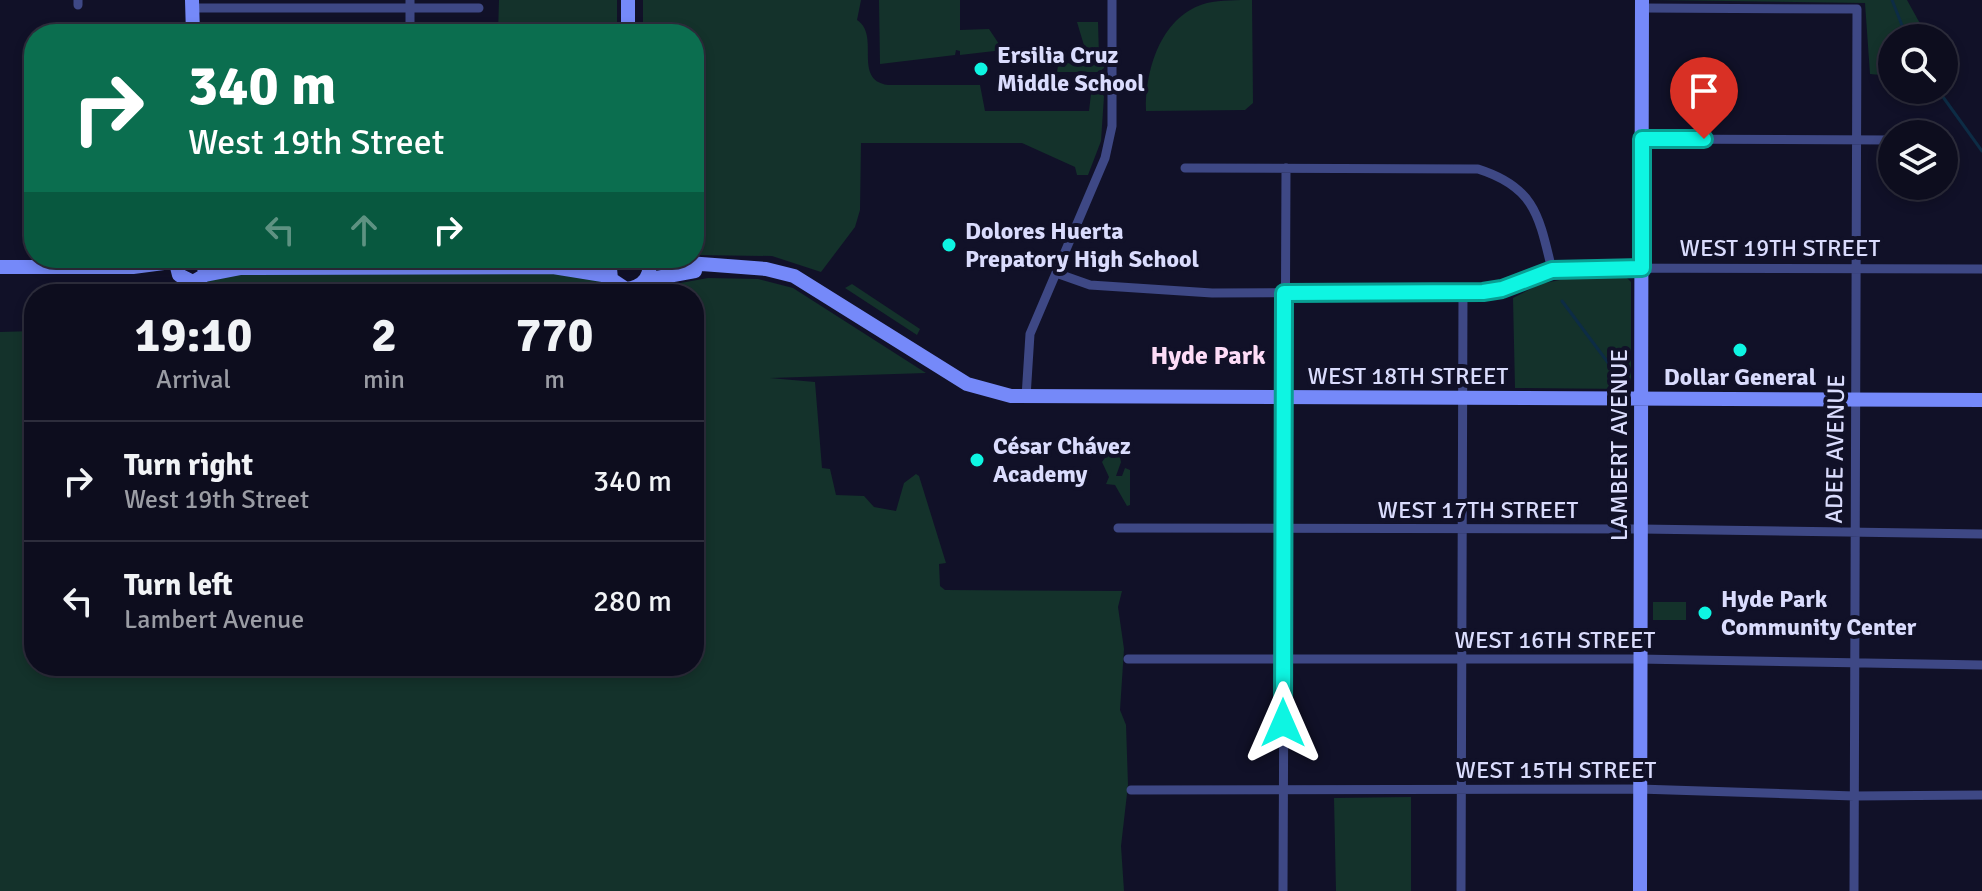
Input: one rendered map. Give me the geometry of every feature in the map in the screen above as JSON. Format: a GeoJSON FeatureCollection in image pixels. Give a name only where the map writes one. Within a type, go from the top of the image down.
{"type":"FeatureCollection","features":[{"type":"Feature","properties":{"kind":"street"},"geometry":{"type":"LineString","coordinates":[[628,0],[628,24]]}},
{"type":"Feature","properties":{"kind":"street"},"geometry":{"type":"LineString","coordinates":[[1026,397],[1030,334],[1095,189],[1112,126],[1112,0]]}},
{"type":"Feature","properties":{"kind":"street"},"geometry":{"type":"LineString","coordinates":[[193,24],[192,4],[410,4],[479,8]]}},
{"type":"Feature","properties":{"kind":"street","name":"ADEE AVENUE"},"geometry":{"type":"LineString","coordinates":[[1642,4],[1857,9],[1859,269],[1854,534],[1854,891]]}},
{"type":"Feature","properties":{"kind":"street","name":"LAMBERT AVENUE"},"geometry":{"type":"LineString","coordinates":[[1640,891],[1638,659],[1642,4]]}},
{"type":"Feature","properties":{"kind":"street"},"geometry":{"type":"LineString","coordinates":[[1642,139],[1878,140]]}},
{"type":"Feature","properties":{"kind":"street"},"geometry":{"type":"LineString","coordinates":[[1185,168],[1478,169],[1501,176],[1521,190],[1539,215],[1552,270]]}},
{"type":"Feature","properties":{"kind":"street"},"geometry":{"type":"LineString","coordinates":[[1283,891],[1286,168]]}},
{"type":"Feature","properties":{"kind":"street","name":"WEST 18TH STREET"},"geometry":{"type":"LineString","coordinates":[[704,266],[766,269],[794,276],[967,384],[995,393],[1026,397],[1982,400]]}},
{"type":"Feature","properties":{"kind":"street"},"geometry":{"type":"LineString","coordinates":[[0,267],[24,267]]}},
{"type":"Feature","properties":{"kind":"street"},"geometry":{"type":"LineString","coordinates":[[140,268],[182,274],[241,268]]}},
{"type":"Feature","properties":{"kind":"street"},"geometry":{"type":"LineString","coordinates":[[556,268],[611,284]]}},
{"type":"Feature","properties":{"kind":"street","name":"WEST 18TH STREET"},"geometry":{"type":"LineString","coordinates":[[653,284],[724,268]]}},
{"type":"Feature","properties":{"kind":"street","name":"WEST 19TH STREET"},"geometry":{"type":"LineString","coordinates":[[1056,273],[1090,285],[1212,293],[1284,293],[1502,289],[1552,270],[1982,269]]}},
{"type":"Feature","properties":{"kind":"street"},"geometry":{"type":"LineString","coordinates":[[1461,891],[1463,292]]}},
{"type":"Feature","properties":{"kind":"street","name":"WEST 17TH STREET"},"geometry":{"type":"LineString","coordinates":[[1118,528],[1641,529],[1982,534]]}},
{"type":"Feature","properties":{"kind":"street","name":"WEST 16TH STREET"},"geometry":{"type":"LineString","coordinates":[[1128,659],[1638,659],[1982,665]]}},
{"type":"Feature","properties":{"kind":"street","name":"WEST 15TH STREET"},"geometry":{"type":"LineString","coordinates":[[1131,790],[1639,789],[1854,796],[1982,795]]}},
{"type":"Feature","properties":{"kind":"green space"},"geometry":{"type":"Polygon","coordinates":[[[499,0],[617,0],[617,24],[498,24],[499,0]]]}},
{"type":"Feature","properties":{"kind":"green space"},"geometry":{"type":"Polygon","coordinates":[[[643,0],[861,0],[857,20],[867,36],[871,75],[877,81],[888,85],[980,85],[985,111],[1089,111],[1092,85],[1104,96],[1101,141],[1088,175],[1077,175],[1075,167],[1022,143],[861,143],[860,210],[855,227],[821,272],[772,256],[704,255],[704,24],[643,24],[643,0]]]}},
{"type":"Feature","properties":{"kind":"green space"},"geometry":{"type":"Polygon","coordinates":[[[879,0],[960,0],[960,30],[989,29],[1003,50],[960,55],[960,51],[956,50],[955,55],[880,64],[879,0]]]}},
{"type":"Feature","properties":{"kind":"green space"},"geometry":{"type":"Polygon","coordinates":[[[1252,0],[1253,103],[1245,110],[1146,111],[1153,62],[1167,32],[1178,19],[1191,9],[1207,3],[1252,0]]]}},
{"type":"Feature","properties":{"kind":"green space"},"geometry":{"type":"Polygon","coordinates":[[[1653,0],[1907,0],[1920,24],[1878,24],[1878,75],[1870,74],[1865,3],[1653,0]]]}},
{"type":"Feature","properties":{"kind":"green space"},"geometry":{"type":"Polygon","coordinates":[[[1077,22],[1098,22],[1099,57],[1104,60],[1104,68],[1099,72],[1057,72],[1059,60],[1071,64],[1086,52],[1077,22]]]}},
{"type":"Feature","properties":{"kind":"green space"},"geometry":{"type":"Polygon","coordinates":[[[229,268],[558,268],[558,275],[590,275],[608,284],[202,284],[203,281],[230,276],[229,268]]]}},
{"type":"Feature","properties":{"kind":"green space"},"geometry":{"type":"Polygon","coordinates":[[[708,278],[758,279],[793,288],[926,373],[770,378],[815,382],[822,468],[830,469],[836,495],[864,496],[874,507],[896,511],[904,483],[916,474],[919,476],[946,563],[939,564],[940,586],[945,590],[1122,591],[1118,607],[1124,649],[1120,710],[1126,725],[1128,785],[1121,846],[1124,891],[0,891],[0,332],[24,331],[24,676],[704,676],[704,284],[675,284],[708,278]]]}},
{"type":"Feature","properties":{"kind":"green space"},"geometry":{"type":"Polygon","coordinates":[[[1569,278],[1627,278],[1631,282],[1631,383],[1625,389],[1515,388],[1513,298],[1540,284],[1569,278]]]}},
{"type":"Feature","properties":{"kind":"green space"},"geometry":{"type":"Polygon","coordinates":[[[852,284],[920,329],[917,335],[845,288],[852,284]]]}},
{"type":"Feature","properties":{"kind":"green space"},"geometry":{"type":"Polygon","coordinates":[[[1113,447],[1118,448],[1121,462],[1116,476],[1122,476],[1125,468],[1130,470],[1130,505],[1127,506],[1115,485],[1106,484],[1109,477],[1102,462],[1113,447]]]}},
{"type":"Feature","properties":{"kind":"green space"},"geometry":{"type":"Polygon","coordinates":[[[1653,602],[1686,602],[1686,620],[1653,620],[1653,602]]]}},
{"type":"Feature","properties":{"kind":"green space"},"geometry":{"type":"Polygon","coordinates":[[[1411,797],[1411,891],[1336,891],[1334,798],[1411,797]]]}},
{"type":"Feature","properties":{"kind":"waterway"},"geometry":{"type":"LineString","coordinates":[[1892,0],[1901,24]]}},
{"type":"Feature","properties":{"kind":"waterway"},"geometry":{"type":"LineString","coordinates":[[1948,104],[1982,151]]}},
{"type":"Feature","properties":{"kind":"waterway"},"geometry":{"type":"LineString","coordinates":[[1562,301],[1609,364]]}},
{"type":"Feature","properties":{"kind":"place","name":"Ersilia Cruz Middle School"},"geometry":{"type":"Point","coordinates":[981,69]}},
{"type":"Feature","properties":{"kind":"place","name":"Dolores Huerta Prepatory High School"},"geometry":{"type":"Point","coordinates":[949,245]}},
{"type":"Feature","properties":{"kind":"place","name":"Dollar General"},"geometry":{"type":"Point","coordinates":[1740,350]}},
{"type":"Feature","properties":{"kind":"place","name":"César Chávez Academy"},"geometry":{"type":"Point","coordinates":[977,460]}},
{"type":"Feature","properties":{"kind":"place","name":"Hyde Park Community Center"},"geometry":{"type":"Point","coordinates":[1705,613]}},
{"type":"Feature","properties":{"kind":"district","name":"Hyde Park"},"geometry":{"type":"Point","coordinates":[1208,355]}},
{"type":"Feature","properties":{"kind":"route"},"geometry":{"type":"LineString","coordinates":[[1283,723],[1284,293],[1483,292],[1502,289],[1552,270],[1642,268],[1642,139],[1704,139]]}}]}
